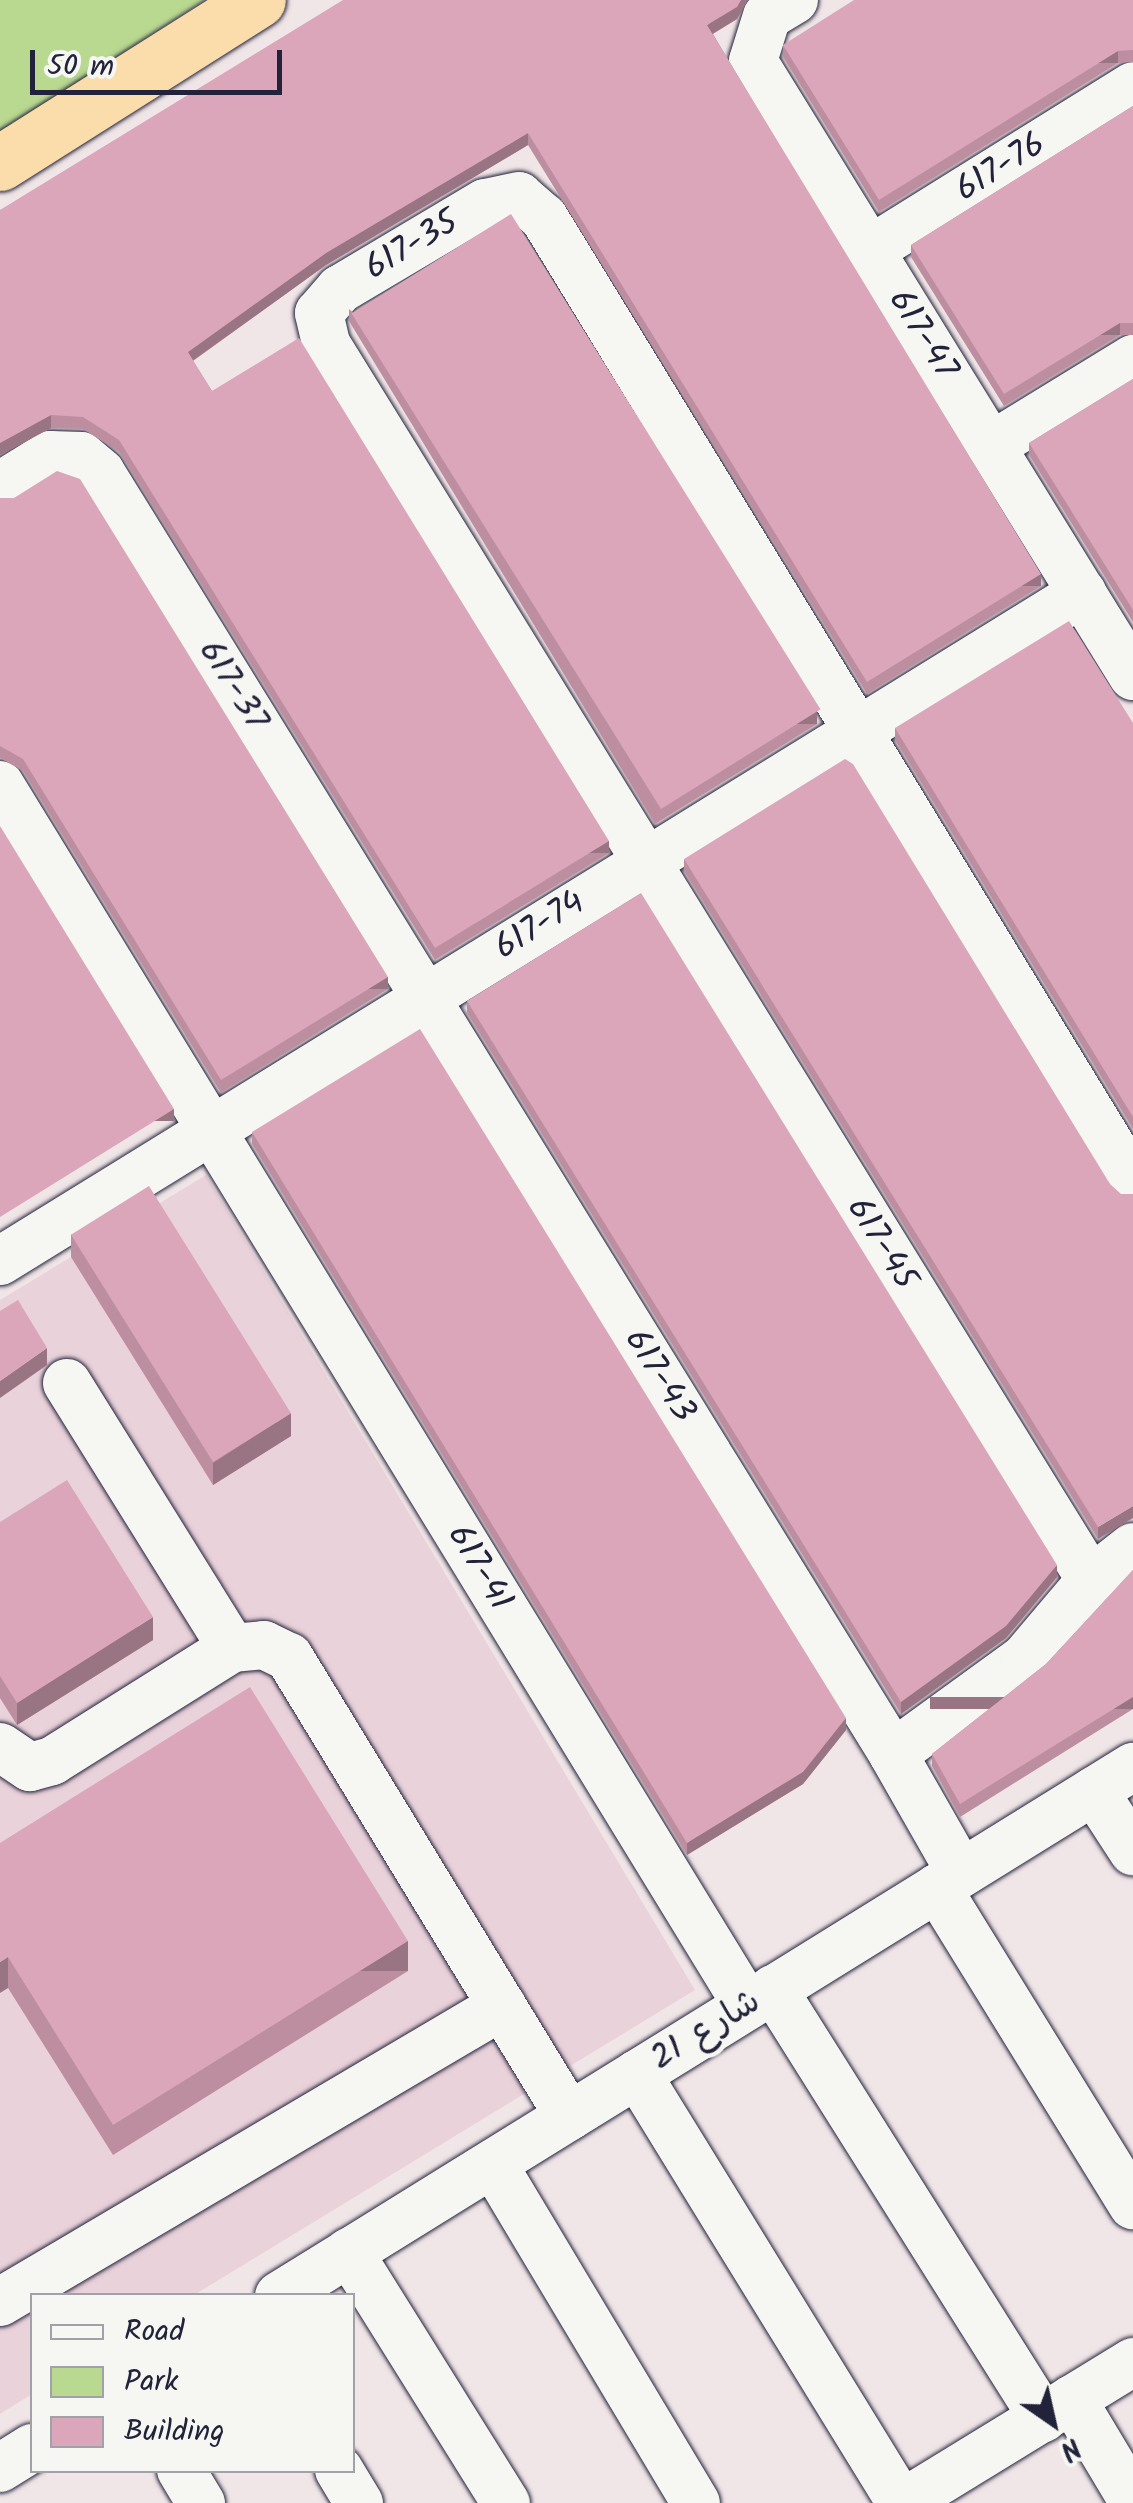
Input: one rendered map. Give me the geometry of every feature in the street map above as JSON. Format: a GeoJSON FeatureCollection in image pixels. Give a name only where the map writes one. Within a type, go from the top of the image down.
{"type":"FeatureCollection","features":[{"type":"Feature","properties":{"kind":"highway"},"geometry":{"type":"LineString","coordinates":[[0,163],[258,0]]}},
{"type":"Feature","properties":{"kind":"street","name":"617-47"},"geometry":{"type":"LineString","coordinates":[[794,0],[768,16],[753,61],[1082,593],[1127,651]]}},
{"type":"Feature","properties":{"kind":"street","name":"617-76"},"geometry":{"type":"LineString","coordinates":[[870,250],[1133,86]]}},
{"type":"Feature","properties":{"kind":"street","name":"617-35"},"geometry":{"type":"LineString","coordinates":[[643,862],[326,344],[319,313],[340,288],[485,203],[519,196],[544,218],[860,730]]}},
{"type":"Feature","properties":{"kind":"street"},"geometry":{"type":"LineString","coordinates":[[991,446],[1133,359]]}},
{"type":"Feature","properties":{"kind":"street","name":"617-37"},"geometry":{"type":"LineString","coordinates":[[0,486],[50,455],[81,456],[101,473],[425,998]]}},
{"type":"Feature","properties":{"kind":"street","name":"617-74"},"geometry":{"type":"LineString","coordinates":[[0,1261],[1082,593]]}},
{"type":"Feature","properties":{"kind":"street"},"geometry":{"type":"LineString","coordinates":[[860,730],[1133,1182]]}},
{"type":"Feature","properties":{"kind":"street"},"geometry":{"type":"LineString","coordinates":[[0,785],[212,1130]]}},
{"type":"Feature","properties":{"kind":"street","name":"617-45"},"geometry":{"type":"LineString","coordinates":[[643,862],[1092,1580]]}},
{"type":"Feature","properties":{"kind":"street","name":"617-43"},"geometry":{"type":"LineString","coordinates":[[425,998],[893,1754],[949,1880],[1133,2205]]}},
{"type":"Feature","properties":{"kind":"street","name":"617-41"},"geometry":{"type":"LineString","coordinates":[[212,1130],[760,1997],[1057,2408],[1133,2501]]}},
{"type":"Feature","properties":{"kind":"street"},"geometry":{"type":"LineString","coordinates":[[67,1383],[232,1648]]}},
{"type":"Feature","properties":{"kind":"street"},"geometry":{"type":"LineString","coordinates":[[893,1754],[1025,1658],[1092,1580],[1133,1547]]}},
{"type":"Feature","properties":{"kind":"street"},"geometry":{"type":"LineString","coordinates":[[0,1746],[30,1767],[52,1761],[232,1648],[264,1645],[289,1657],[569,2116]]}},
{"type":"Feature","properties":{"kind":"street"},"geometry":{"type":"LineString","coordinates":[[1114,1779],[1133,1851]]}},
{"type":"Feature","properties":{"kind":"street","name":"شارع 21"},"geometry":{"type":"LineString","coordinates":[[284,2293],[1114,1779]]}},
{"type":"Feature","properties":{"kind":"street"},"geometry":{"type":"LineString","coordinates":[[0,2302],[502,2006]]}},
{"type":"Feature","properties":{"kind":"street"},"geometry":{"type":"LineString","coordinates":[[637,2074],[902,2503],[967,2486],[1057,2408],[1133,2362]]}},
{"type":"Feature","properties":{"kind":"street"},"geometry":{"type":"LineString","coordinates":[[493,2164],[696,2503]]}},
{"type":"Feature","properties":{"kind":"street"},"geometry":{"type":"LineString","coordinates":[[350,2252],[506,2503]]}},
{"type":"Feature","properties":{"kind":"street"},"geometry":{"type":"LineString","coordinates":[[18,2503],[0,2471],[30,2449]]}},
{"type":"Feature","properties":{"kind":"street"},"geometry":{"type":"LineString","coordinates":[[183,2473],[201,2503]]}},
{"type":"Feature","properties":{"kind":"street"},"geometry":{"type":"LineString","coordinates":[[342,2473],[359,2503]]}},
{"type":"Feature","properties":{"kind":"shaded area"},"geometry":{"type":"Polygon","coordinates":[[[206,1175],[695,1990],[197,2293],[30,2293],[30,2395],[0,2414],[0,1300],[206,1175]]]}},
{"type":"Feature","properties":{"kind":"green space"},"geometry":{"type":"Polygon","coordinates":[[[0,0],[205,0],[0,132],[0,0]]]}},
{"type":"Feature","properties":{"kind":"building"},"geometry":{"type":"Polygon","coordinates":[[[343,0],[741,0],[737,7],[707,25],[1041,574],[867,682],[528,133],[326,253],[188,352],[212,391],[299,338],[609,841],[435,948],[119,440],[83,417],[51,415],[0,443],[0,210],[343,0]]]}},
{"type":"Feature","properties":{"kind":"building"},"geometry":{"type":"Polygon","coordinates":[[[854,0],[1133,0],[1133,50],[1118,51],[879,200],[783,45],[854,0]]]}},
{"type":"Feature","properties":{"kind":"building"},"geometry":{"type":"Polygon","coordinates":[[[1133,106],[1133,323],[1120,323],[1004,394],[911,245],[1133,106]]]}},
{"type":"Feature","properties":{"kind":"building"},"geometry":{"type":"Polygon","coordinates":[[[511,214],[820,709],[661,809],[352,314],[511,214]]]}},
{"type":"Feature","properties":{"kind":"building"},"geometry":{"type":"Polygon","coordinates":[[[1133,379],[1133,610],[1029,443],[1133,379]]]}},
{"type":"Feature","properties":{"kind":"building"},"geometry":{"type":"Polygon","coordinates":[[[57,471],[80,479],[388,977],[221,1080],[23,759],[0,746],[0,498],[14,498],[57,471]]]}},
{"type":"Feature","properties":{"kind":"building"},"geometry":{"type":"Polygon","coordinates":[[[1069,621],[1133,723],[1133,1117],[895,728],[1069,621]]]}},
{"type":"Feature","properties":{"kind":"building"},"geometry":{"type":"Polygon","coordinates":[[[845,759],[853,764],[1110,1184],[1121,1194],[1133,1194],[1133,1506],[1098,1527],[684,859],[845,759]]]}},
{"type":"Feature","properties":{"kind":"building"},"geometry":{"type":"Polygon","coordinates":[[[0,826],[174,1109],[0,1217],[0,826]]]}},
{"type":"Feature","properties":{"kind":"building"},"geometry":{"type":"Polygon","coordinates":[[[641,893],[1057,1565],[1006,1626],[901,1702],[467,1001],[641,893]]]}},
{"type":"Feature","properties":{"kind":"building"},"geometry":{"type":"Polygon","coordinates":[[[420,1029],[846,1718],[803,1772],[687,1843],[252,1132],[420,1029]]]}},
{"type":"Feature","properties":{"kind":"building"},"geometry":{"type":"Polygon","coordinates":[[[149,1186],[291,1413],[213,1462],[71,1235],[149,1186]]]}},
{"type":"Feature","properties":{"kind":"building"},"geometry":{"type":"Polygon","coordinates":[[[18,1300],[47,1348],[0,1381],[0,1311],[18,1300]]]}},
{"type":"Feature","properties":{"kind":"building"},"geometry":{"type":"Polygon","coordinates":[[[67,1480],[153,1617],[17,1703],[0,1676],[0,1522],[67,1480]]]}},
{"type":"Feature","properties":{"kind":"building"},"geometry":{"type":"Polygon","coordinates":[[[1133,1570],[1133,1697],[960,1804],[932,1754],[1046,1664],[1133,1570]]]}},
{"type":"Feature","properties":{"kind":"building"},"geometry":{"type":"Polygon","coordinates":[[[250,1687],[408,1941],[113,2125],[8,1957],[0,1962],[0,1843],[250,1687]]]}}]}
